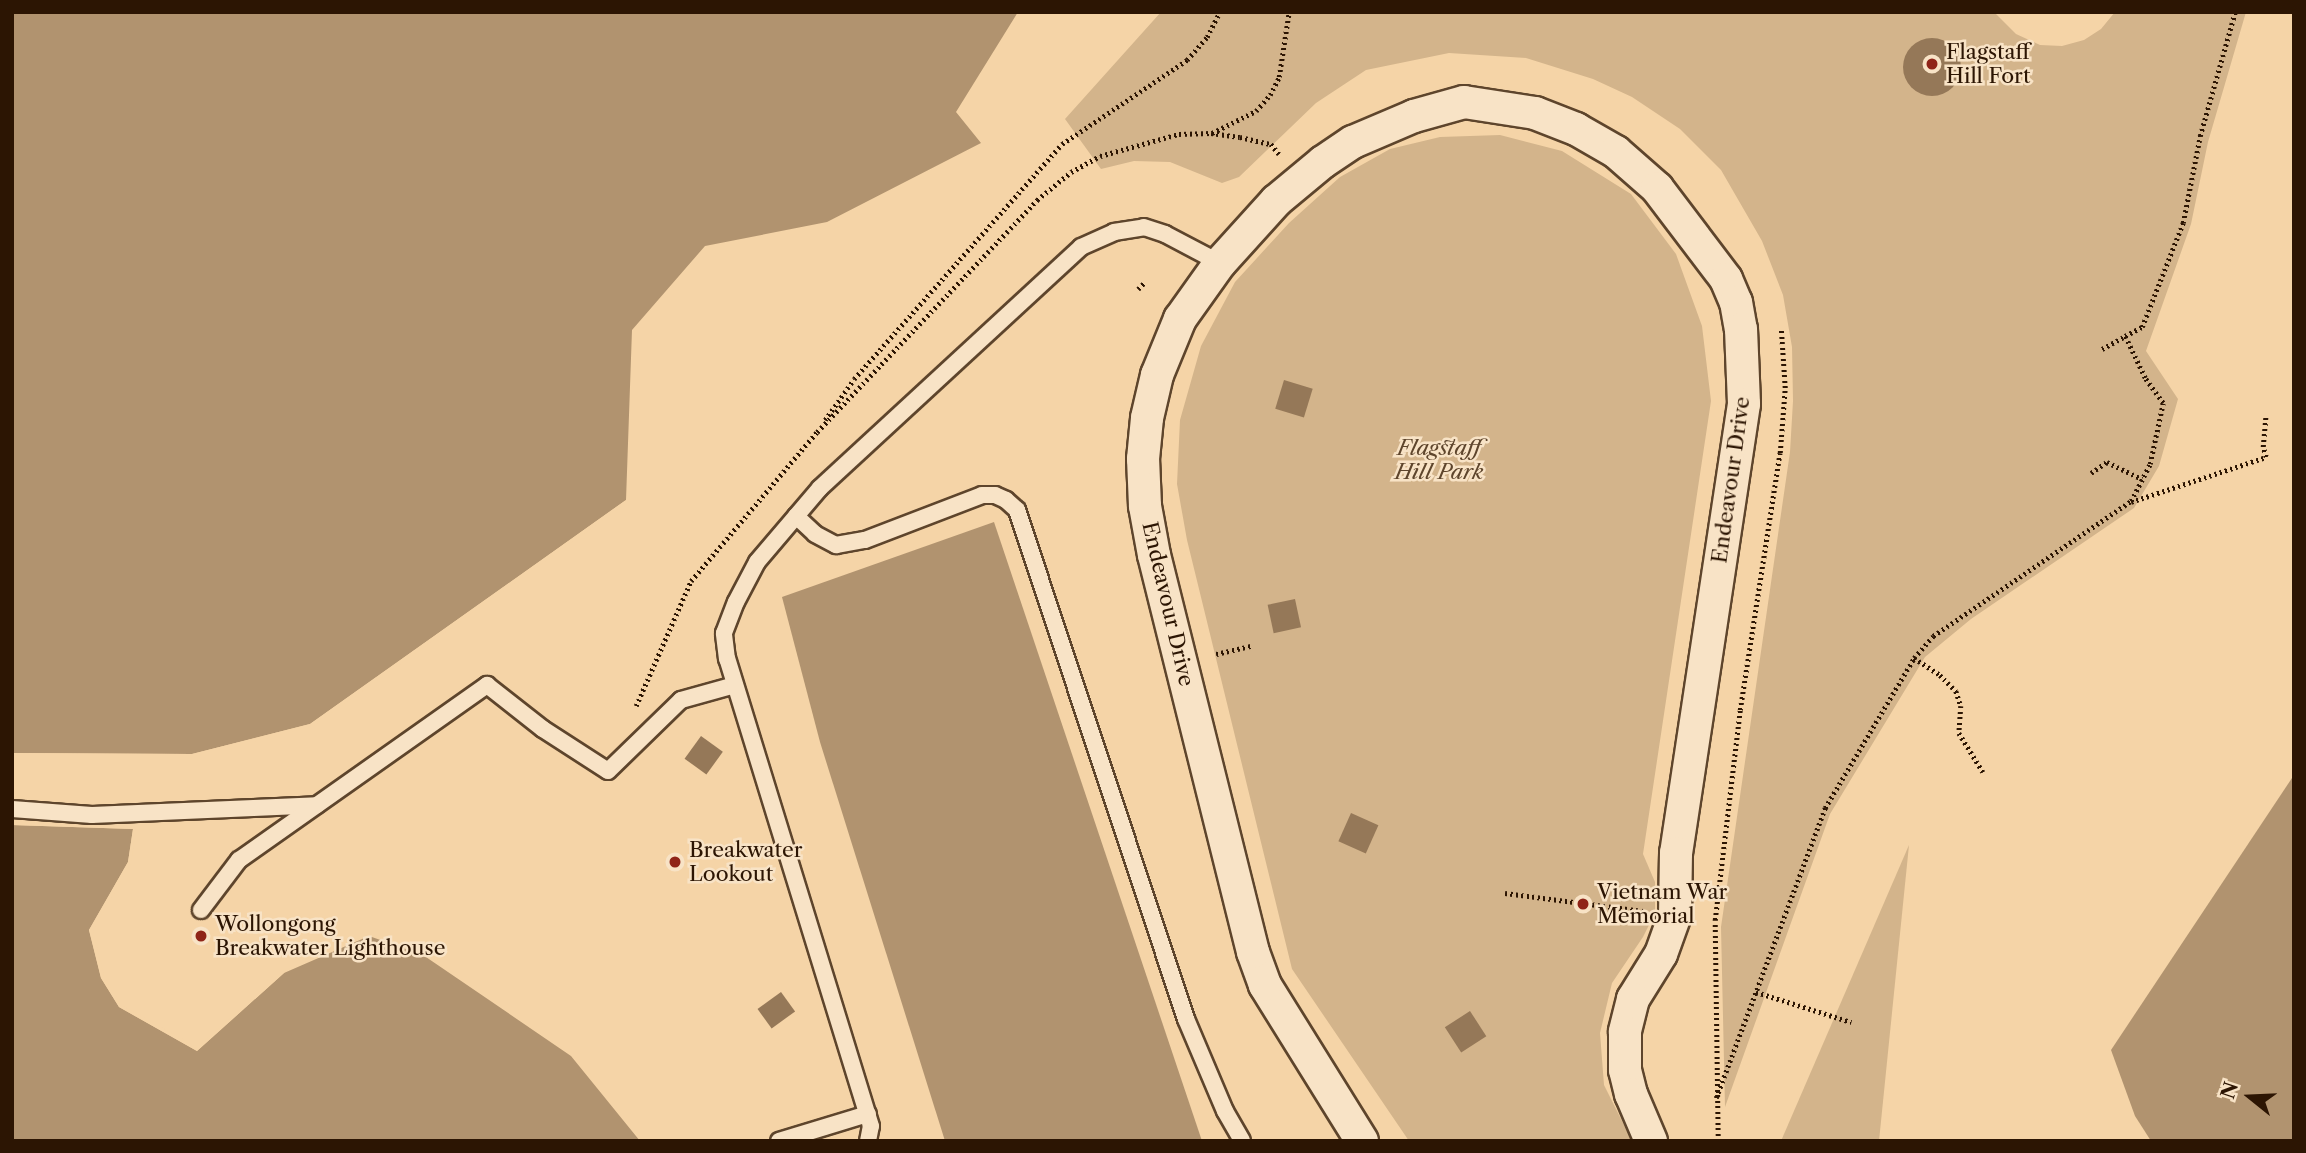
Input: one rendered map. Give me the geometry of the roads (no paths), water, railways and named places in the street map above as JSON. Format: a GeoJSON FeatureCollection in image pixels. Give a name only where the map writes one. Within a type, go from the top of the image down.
{"type":"FeatureCollection","features":[{"type":"Feature","properties":{"kind":"street","name":"Endeavour Drive"},"geometry":{"type":"LineString","coordinates":[[1362,1141],[1265,985],[1253,952],[1153,555],[1145,506],[1143,459],[1147,418],[1157,375],[1180,319],[1220,263],[1276,201],[1323,162],[1353,142],[1414,116],[1465,102],[1535,113],[1576,129],[1616,152],[1657,188],[1726,279],[1736,302],[1741,329],[1744,404],[1676,853],[1675,915],[1661,954],[1633,999],[1625,1032],[1625,1070],[1631,1094],[1651,1141]]}},
{"type":"Feature","properties":{"kind":"lane"},"geometry":{"type":"LineString","coordinates":[[868,1141],[871,1126],[727,659],[724,633],[736,603],[757,562],[820,488],[1081,247],[1114,232],[1144,227],[1165,234],[1220,263]]}},
{"type":"Feature","properties":{"kind":"lane"},"geometry":{"type":"LineString","coordinates":[[796,516],[815,534],[836,545],[865,540],[982,495],[995,495],[1017,510],[1186,1019],[1225,1111],[1242,1141]]}},
{"type":"Feature","properties":{"kind":"lane"},"geometry":{"type":"LineString","coordinates":[[201,910],[239,860],[487,685],[543,729],[608,771],[681,700],[735,685]]}},
{"type":"Feature","properties":{"kind":"lane"},"geometry":{"type":"LineString","coordinates":[[12,808],[92,816],[317,805]]}},
{"type":"Feature","properties":{"kind":"lane"},"geometry":{"type":"LineString","coordinates":[[779,1141],[867,1114]]}},
{"type":"Feature","properties":{"kind":"place","name":"Flagstaff Hill Fort"},"geometry":{"type":"Point","coordinates":[1932,64]}},
{"type":"Feature","properties":{"kind":"place","name":"Breakwater Lookout"},"geometry":{"type":"Point","coordinates":[675,862]}},
{"type":"Feature","properties":{"kind":"place","name":"Vietnam War Memorial"},"geometry":{"type":"Point","coordinates":[1583,904]}},
{"type":"Feature","properties":{"kind":"place","name":"Wollongong Breakwater Lighthouse"},"geometry":{"type":"Point","coordinates":[201,936]}},
{"type":"Feature","properties":{"kind":"park label","name":"Flagstaff Hill Park"},"geometry":{"type":"Point","coordinates":[1439,460]}}]}
